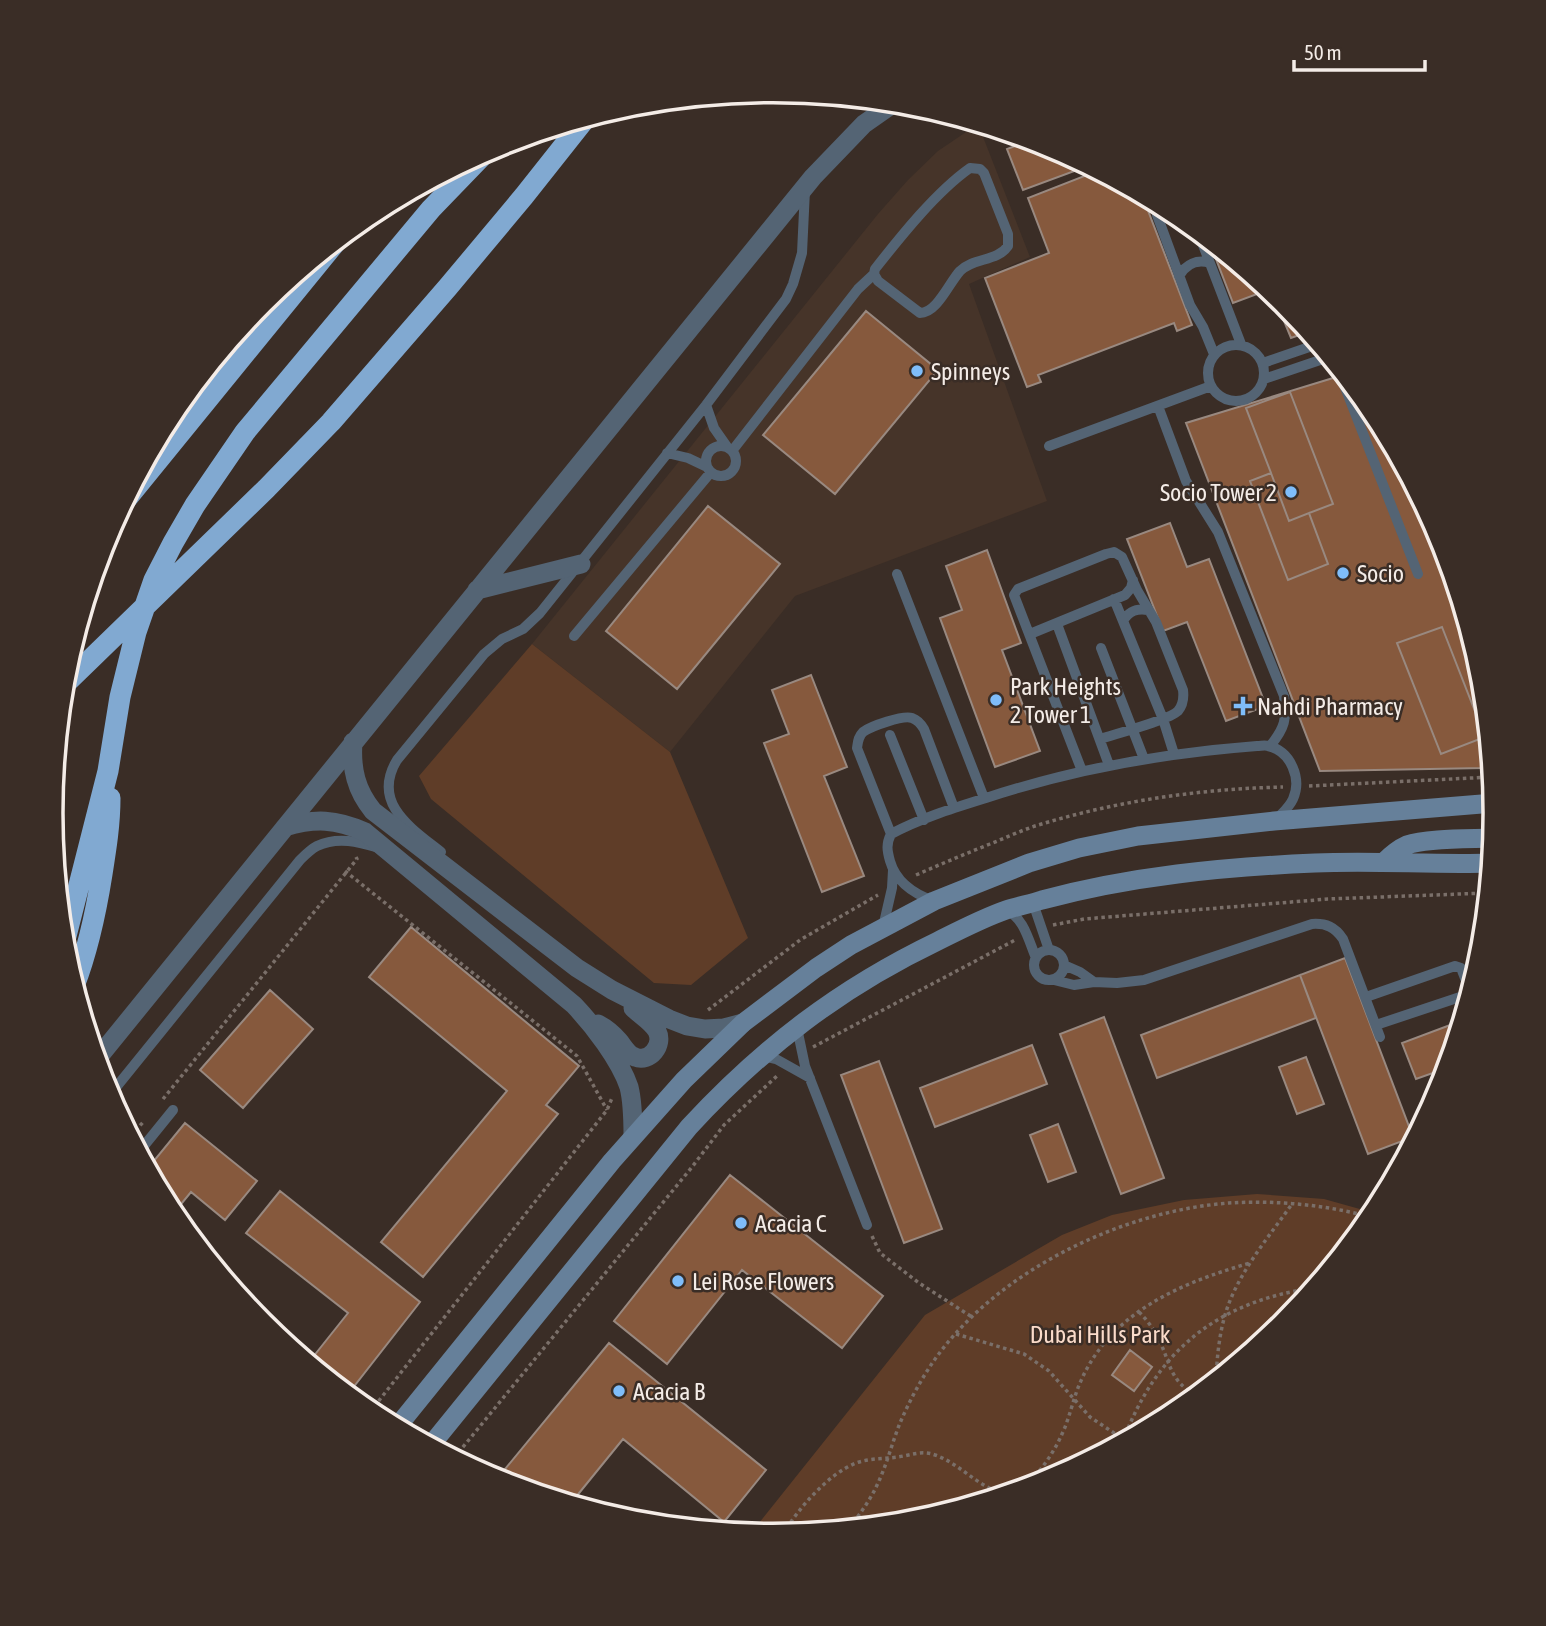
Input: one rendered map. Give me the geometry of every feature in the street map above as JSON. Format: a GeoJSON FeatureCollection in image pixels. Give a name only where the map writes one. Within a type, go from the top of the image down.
{"type":"FeatureCollection","features":[{"type":"Feature","properties":{"kind":"highway"},"geometry":{"type":"LineString","coordinates":[[77,672],[331,422],[449,287],[575,131]]}},
{"type":"Feature","properties":{"kind":"highway"},"geometry":{"type":"LineString","coordinates":[[71,917],[108,771],[120,696],[136,632],[161,568],[195,505],[251,423],[465,173]]}},
{"type":"Feature","properties":{"kind":"highway"},"geometry":{"type":"LineString","coordinates":[[446,193],[450,181]]}},
{"type":"Feature","properties":{"kind":"highway"},"geometry":{"type":"LineString","coordinates":[[154,465],[307,277]]}},
{"type":"Feature","properties":{"kind":"highway"},"geometry":{"type":"LineString","coordinates":[[80,966],[91,932],[106,848],[110,810],[108,771]]}},
{"type":"Feature","properties":{"kind":"main road"},"geometry":{"type":"LineString","coordinates":[[404,1419],[633,1136],[684,1080],[743,1023],[851,945],[934,901],[1029,863],[1079,848],[1138,836],[1483,802]]}},
{"type":"Feature","properties":{"kind":"main road"},"geometry":{"type":"LineString","coordinates":[[1384,862],[1396,851],[1419,842],[1482,839]]}},
{"type":"Feature","properties":{"kind":"main road"},"geometry":{"type":"LineString","coordinates":[[437,1438],[689,1127],[737,1077],[843,993],[898,960],[1006,910],[1081,890],[1147,877],[1315,863],[1481,864]]}},
{"type":"Feature","properties":{"kind":"street"},"geometry":{"type":"LineString","coordinates":[[104,1050],[805,187],[864,124],[882,112]]}},
{"type":"Feature","properties":{"kind":"street"},"geometry":{"type":"LineString","coordinates":[[477,590],[581,564]]}},
{"type":"Feature","properties":{"kind":"street"},"geometry":{"type":"LineString","coordinates":[[353,742],[353,773],[358,788],[365,801],[382,819],[577,968],[612,989],[687,1026],[715,1028],[743,1023]]}},
{"type":"Feature","properties":{"kind":"street"},"geometry":{"type":"LineString","coordinates":[[285,827],[301,822],[333,821],[365,832],[574,1005],[619,1065],[628,1087],[633,1112],[633,1136]]}},
{"type":"Feature","properties":{"kind":"street"},"geometry":{"type":"LineString","coordinates":[[587,1020],[600,1024],[611,1032],[634,1057],[652,1055],[658,1048],[657,1030],[612,989]]}},
{"type":"Feature","properties":{"kind":"lane"},"geometry":{"type":"LineString","coordinates":[[730,449],[916,220],[952,182],[970,168],[980,169],[984,173],[1009,234],[1010,240],[1005,251],[960,271],[932,310],[925,314],[916,312],[878,281],[874,274]]}},
{"type":"Feature","properties":{"kind":"lane"},"geometry":{"type":"LineString","coordinates":[[464,881],[453,863],[394,810],[388,792],[391,770],[484,654],[502,639],[531,622],[581,564],[777,312],[793,284],[802,253],[805,187]]}},
{"type":"Feature","properties":{"kind":"lane"},"geometry":{"type":"LineString","coordinates":[[1158,217],[1189,305],[1203,327],[1214,354]]}},
{"type":"Feature","properties":{"kind":"lane"},"geometry":{"type":"LineString","coordinates":[[1205,250],[1241,344]]}},
{"type":"Feature","properties":{"kind":"lane"},"geometry":{"type":"LineString","coordinates":[[1179,276],[1186,266],[1192,263],[1210,263]]}},
{"type":"Feature","properties":{"kind":"lane"},"geometry":{"type":"LineString","coordinates":[[1241,344],[1258,354],[1263,363],[1264,379],[1254,395],[1235,401],[1217,394],[1211,386],[1209,364],[1214,354],[1222,348],[1241,344]]}},
{"type":"Feature","properties":{"kind":"lane"},"geometry":{"type":"LineString","coordinates":[[1263,363],[1309,347]]}},
{"type":"Feature","properties":{"kind":"lane"},"geometry":{"type":"LineString","coordinates":[[1264,379],[1319,360]]}},
{"type":"Feature","properties":{"kind":"lane"},"geometry":{"type":"LineString","coordinates":[[1049,446],[1211,386]]}},
{"type":"Feature","properties":{"kind":"lane"},"geometry":{"type":"LineString","coordinates":[[1350,401],[1418,574]]}},
{"type":"Feature","properties":{"kind":"lane"},"geometry":{"type":"LineString","coordinates":[[667,453],[688,457],[721,475],[731,471],[736,461],[714,428],[706,405]]}},
{"type":"Feature","properties":{"kind":"lane"},"geometry":{"type":"LineString","coordinates":[[1158,406],[1186,481],[1218,532],[1284,696],[1285,722],[1270,746]]}},
{"type":"Feature","properties":{"kind":"lane"},"geometry":{"type":"LineString","coordinates":[[709,469],[706,459],[709,452],[721,446],[730,449]]}},
{"type":"Feature","properties":{"kind":"lane"},"geometry":{"type":"LineString","coordinates":[[574,636],[709,469]]}},
{"type":"Feature","properties":{"kind":"lane"},"geometry":{"type":"LineString","coordinates":[[1082,771],[1014,595],[1018,589],[1110,552],[1122,557],[1156,622],[1184,690],[1184,697],[1175,714],[1100,739]]}},
{"type":"Feature","properties":{"kind":"lane"},"geometry":{"type":"LineString","coordinates":[[897,574],[984,798]]}},
{"type":"Feature","properties":{"kind":"lane"},"geometry":{"type":"LineString","coordinates":[[1030,634],[1128,592],[1133,580]]}},
{"type":"Feature","properties":{"kind":"lane"},"geometry":{"type":"LineString","coordinates":[[1114,599],[1163,719],[1174,754]]}},
{"type":"Feature","properties":{"kind":"lane"},"geometry":{"type":"LineString","coordinates":[[1123,621],[1131,612],[1148,610]]}},
{"type":"Feature","properties":{"kind":"lane"},"geometry":{"type":"LineString","coordinates":[[1057,624],[1109,765]]}},
{"type":"Feature","properties":{"kind":"lane"},"geometry":{"type":"LineString","coordinates":[[1101,648],[1144,759]]}},
{"type":"Feature","properties":{"kind":"lane"},"geometry":{"type":"LineString","coordinates":[[883,927],[897,885],[887,845],[891,834],[857,748],[859,737],[867,730],[907,717],[914,718],[924,729],[954,808]]}},
{"type":"Feature","properties":{"kind":"lane"},"geometry":{"type":"LineString","coordinates":[[890,735],[924,820]]}},
{"type":"Feature","properties":{"kind":"lane"},"geometry":{"type":"LineString","coordinates":[[891,834],[954,808],[1020,786],[1109,765],[1236,747],[1270,746],[1281,752],[1290,762],[1295,774],[1293,800],[1274,821]]}},
{"type":"Feature","properties":{"kind":"lane"},"geometry":{"type":"LineString","coordinates":[[117,1086],[300,860],[316,846],[346,840],[392,853]]}},
{"type":"Feature","properties":{"kind":"lane"},"geometry":{"type":"LineString","coordinates":[[897,885],[934,901]]}},
{"type":"Feature","properties":{"kind":"lane"},"geometry":{"type":"LineString","coordinates":[[1033,903],[1049,950]]}},
{"type":"Feature","properties":{"kind":"lane"},"geometry":{"type":"LineString","coordinates":[[1006,910],[1014,913],[1036,958]]}},
{"type":"Feature","properties":{"kind":"lane"},"geometry":{"type":"LineString","coordinates":[[1094,982],[1065,965],[1058,953],[1049,950],[1036,958],[1034,968],[1039,977],[1049,981],[1074,985],[1144,980],[1321,924],[1330,926],[1343,939],[1380,1037]]}},
{"type":"Feature","properties":{"kind":"lane"},"geometry":{"type":"LineString","coordinates":[[1054,980],[1062,974],[1065,965]]}},
{"type":"Feature","properties":{"kind":"lane"},"geometry":{"type":"LineString","coordinates":[[1366,997],[1455,966],[1461,968],[1464,975]]}},
{"type":"Feature","properties":{"kind":"lane"},"geometry":{"type":"LineString","coordinates":[[1376,1025],[1459,997]]}},
{"type":"Feature","properties":{"kind":"lane"},"geometry":{"type":"LineString","coordinates":[[797,1028],[810,1078],[867,1225]]}},
{"type":"Feature","properties":{"kind":"lane"},"geometry":{"type":"LineString","coordinates":[[761,1056],[776,1059],[810,1078]]}},
{"type":"Feature","properties":{"kind":"lane"},"geometry":{"type":"LineString","coordinates":[[145,1144],[173,1110]]}},
{"type":"Feature","properties":{"kind":"path"},"geometry":{"type":"LineString","coordinates":[[687,1026],[800,940],[937,865],[1032,827],[1105,807],[1218,790],[1481,778]]}},
{"type":"Feature","properties":{"kind":"path"},"geometry":{"type":"LineString","coordinates":[[157,1106],[357,859],[346,840]]}},
{"type":"Feature","properties":{"kind":"path"},"geometry":{"type":"LineString","coordinates":[[345,871],[577,1056],[607,1110]]}},
{"type":"Feature","properties":{"kind":"path"},"geometry":{"type":"LineString","coordinates":[[1041,927],[1084,919],[1314,900],[1478,892]]}},
{"type":"Feature","properties":{"kind":"path"},"geometry":{"type":"LineString","coordinates":[[802,1053],[1026,934]]}},
{"type":"Feature","properties":{"kind":"path"},"geometry":{"type":"LineString","coordinates":[[460,1451],[724,1125],[788,1066]]}},
{"type":"Feature","properties":{"kind":"path"},"geometry":{"type":"LineString","coordinates":[[378,1402],[607,1110],[614,1095],[628,1087]]}},
{"type":"Feature","properties":{"kind":"path"},"geometry":{"type":"LineString","coordinates":[[137,1129],[148,1116]]}},
{"type":"Feature","properties":{"kind":"path"},"geometry":{"type":"LineString","coordinates":[[856,1518],[878,1485],[900,1424],[933,1361],[982,1306],[1014,1281],[1085,1242],[1122,1227],[1193,1208],[1229,1203],[1292,1204],[1358,1214]]}},
{"type":"Feature","properties":{"kind":"path"},"geometry":{"type":"LineString","coordinates":[[1217,1366],[1225,1314],[1236,1288],[1250,1263],[1292,1204]]}},
{"type":"Feature","properties":{"kind":"path"},"geometry":{"type":"LineString","coordinates":[[867,1225],[880,1253],[919,1283],[972,1317]]}},
{"type":"Feature","properties":{"kind":"path"},"geometry":{"type":"LineString","coordinates":[[1041,1471],[1062,1434],[1084,1373],[1118,1326],[1195,1281],[1250,1263]]}},
{"type":"Feature","properties":{"kind":"path"},"geometry":{"type":"LineString","coordinates":[[1129,1427],[1140,1402],[1167,1363],[1191,1338],[1225,1314],[1256,1301],[1299,1290]]}},
{"type":"Feature","properties":{"kind":"path"},"geometry":{"type":"LineString","coordinates":[[1139,1312],[1159,1341],[1178,1382],[1187,1389]]}},
{"type":"Feature","properties":{"kind":"path"},"geometry":{"type":"LineString","coordinates":[[956,1333],[1024,1354],[1049,1371],[1090,1417],[1116,1435]]}},
{"type":"Feature","properties":{"kind":"path"},"geometry":{"type":"LineString","coordinates":[[791,1522],[812,1498],[844,1469],[873,1458],[923,1452],[934,1454],[990,1489]]}},
{"type":"Feature","properties":{"kind":"shaded area"},"geometry":{"type":"Polygon","coordinates":[[[968,131],[982,135],[1030,257],[969,284],[1047,501],[795,596],[670,752],[532,644],[878,214],[938,151],[968,131]]]}},
{"type":"Feature","properties":{"kind":"green space"},"geometry":{"type":"Polygon","coordinates":[[[532,644],[670,752],[748,938],[691,985],[654,983],[431,799],[419,776],[532,644]]]}},
{"type":"Feature","properties":{"kind":"green space","name":"Dubai Hills Park"},"geometry":{"type":"Polygon","coordinates":[[[1257,1194],[1324,1199],[1361,1209],[1307,1281],[1241,1347],[1167,1403],[1087,1450],[1001,1485],[912,1509],[866,1517],[759,1522],[925,1315],[1062,1235],[1112,1215],[1184,1200],[1257,1194]]]}},
{"type":"Feature","properties":{"kind":"building"},"geometry":{"type":"Polygon","coordinates":[[[1015,146],[1075,171],[1023,190],[1007,149],[1015,146]]]}},
{"type":"Feature","properties":{"kind":"building"},"geometry":{"type":"Polygon","coordinates":[[[1086,175],[1148,211],[1192,325],[1177,331],[1174,323],[1038,375],[1041,382],[1027,387],[985,278],[1049,253],[1028,198],[1086,175]]]}},
{"type":"Feature","properties":{"kind":"building"},"geometry":{"type":"Polygon","coordinates":[[[1216,259],[1257,294],[1233,303],[1216,259]]]}},
{"type":"Feature","properties":{"kind":"building"},"geometry":{"type":"Polygon","coordinates":[[[866,311],[938,370],[835,494],[763,435],[866,311]]]}},
{"type":"Feature","properties":{"kind":"building"},"geometry":{"type":"Polygon","coordinates":[[[1284,320],[1298,336],[1291,338],[1284,320]]]}},
{"type":"Feature","properties":{"kind":"building","name":"Socio"},"geometry":{"type":"Polygon","coordinates":[[[1334,378],[1388,458],[1429,541],[1459,629],[1477,720],[1481,768],[1320,771],[1186,423],[1334,378]]]}},
{"type":"Feature","properties":{"kind":"building","name":"Socio Tower 2"},"geometry":{"type":"Polygon","coordinates":[[[1290,392],[1333,504],[1309,513],[1328,564],[1288,580],[1250,481],[1271,473],[1246,408],[1290,392]]]}},
{"type":"Feature","properties":{"kind":"building"},"geometry":{"type":"Polygon","coordinates":[[[1271,473],[1289,521],[1309,513],[1328,564],[1288,580],[1250,481],[1271,473]]]}},
{"type":"Feature","properties":{"kind":"building"},"geometry":{"type":"Polygon","coordinates":[[[708,506],[780,564],[677,689],[606,631],[708,506]]]}},
{"type":"Feature","properties":{"kind":"building"},"geometry":{"type":"Polygon","coordinates":[[[1170,523],[1187,567],[1209,559],[1266,706],[1226,721],[1187,622],[1163,631],[1127,539],[1170,523]]]}},
{"type":"Feature","properties":{"kind":"building","name":"Park Heights 2 Tower 1"},"geometry":{"type":"Polygon","coordinates":[[[987,550],[1021,643],[1002,650],[1040,751],[995,767],[940,618],[962,610],[946,566],[987,550]]]}},
{"type":"Feature","properties":{"kind":"building"},"geometry":{"type":"Polygon","coordinates":[[[1442,627],[1476,714],[1479,739],[1441,754],[1397,643],[1442,627]]]}},
{"type":"Feature","properties":{"kind":"building"},"geometry":{"type":"Polygon","coordinates":[[[811,675],[847,767],[824,776],[864,876],[822,892],[764,743],[789,734],[772,690],[811,675]]]}},
{"type":"Feature","properties":{"kind":"building"},"geometry":{"type":"Polygon","coordinates":[[[411,927],[579,1066],[546,1105],[558,1114],[423,1277],[381,1242],[507,1091],[369,977],[411,927]]]}},
{"type":"Feature","properties":{"kind":"building"},"geometry":{"type":"Polygon","coordinates":[[[1345,958],[1410,1128],[1403,1141],[1368,1154],[1300,975],[1345,958]]]}},
{"type":"Feature","properties":{"kind":"building"},"geometry":{"type":"Polygon","coordinates":[[[1300,975],[1316,1018],[1157,1078],[1141,1035],[1300,975]]]}},
{"type":"Feature","properties":{"kind":"building"},"geometry":{"type":"Polygon","coordinates":[[[270,990],[313,1029],[243,1108],[200,1070],[270,990]]]}},
{"type":"Feature","properties":{"kind":"building"},"geometry":{"type":"Polygon","coordinates":[[[1104,1017],[1164,1178],[1121,1194],[1060,1034],[1104,1017]]]}},
{"type":"Feature","properties":{"kind":"building"},"geometry":{"type":"Polygon","coordinates":[[[1450,1025],[1433,1073],[1416,1079],[1402,1043],[1450,1025]]]}},
{"type":"Feature","properties":{"kind":"building"},"geometry":{"type":"Polygon","coordinates":[[[1032,1045],[1047,1084],[935,1127],[920,1088],[1032,1045]]]}},
{"type":"Feature","properties":{"kind":"building"},"geometry":{"type":"Polygon","coordinates":[[[1306,1057],[1324,1104],[1297,1114],[1279,1067],[1306,1057]]]}},
{"type":"Feature","properties":{"kind":"building"},"geometry":{"type":"Polygon","coordinates":[[[879,1061],[942,1229],[904,1243],[841,1075],[879,1061]]]}},
{"type":"Feature","properties":{"kind":"building"},"geometry":{"type":"Polygon","coordinates":[[[185,1123],[257,1181],[225,1220],[191,1192],[181,1204],[154,1161],[185,1123]]]}},
{"type":"Feature","properties":{"kind":"building"},"geometry":{"type":"Polygon","coordinates":[[[1058,1124],[1076,1172],[1048,1182],[1030,1135],[1058,1124]]]}},
{"type":"Feature","properties":{"kind":"building","name":"Acacia C"},"geometry":{"type":"Polygon","coordinates":[[[730,1175],[883,1296],[842,1348],[742,1270],[667,1364],[614,1321],[730,1175]]]}},
{"type":"Feature","properties":{"kind":"building"},"geometry":{"type":"Polygon","coordinates":[[[280,1191],[420,1302],[355,1386],[315,1355],[348,1313],[246,1233],[280,1191]]]}},
{"type":"Feature","properties":{"kind":"building","name":"Acacia B"},"geometry":{"type":"Polygon","coordinates":[[[609,1343],[766,1470],[725,1521],[623,1439],[577,1495],[504,1470],[609,1343]]]}},
{"type":"Feature","properties":{"kind":"building"},"geometry":{"type":"Polygon","coordinates":[[[1130,1350],[1152,1367],[1134,1391],[1112,1375],[1130,1350]]]}},
{"type":"Feature","properties":{"kind":"place","name":"Spinneys"},"geometry":{"type":"Point","coordinates":[917,371]}},
{"type":"Feature","properties":{"kind":"place","name":"Socio Tower 2"},"geometry":{"type":"Point","coordinates":[1291,492]}},
{"type":"Feature","properties":{"kind":"place","name":"Socio"},"geometry":{"type":"Point","coordinates":[1343,573]}},
{"type":"Feature","properties":{"kind":"place","name":"Park Heights 2 Tower 1"},"geometry":{"type":"Point","coordinates":[996,700]}},
{"type":"Feature","properties":{"kind":"place","name":"Nahdi Pharmacy"},"geometry":{"type":"Point","coordinates":[1243,706]}},
{"type":"Feature","properties":{"kind":"place","name":"Acacia C"},"geometry":{"type":"Point","coordinates":[741,1223]}},
{"type":"Feature","properties":{"kind":"place","name":"Lei Rose Flowers"},"geometry":{"type":"Point","coordinates":[678,1281]}},
{"type":"Feature","properties":{"kind":"place","name":"Acacia B"},"geometry":{"type":"Point","coordinates":[619,1391]}}]}
